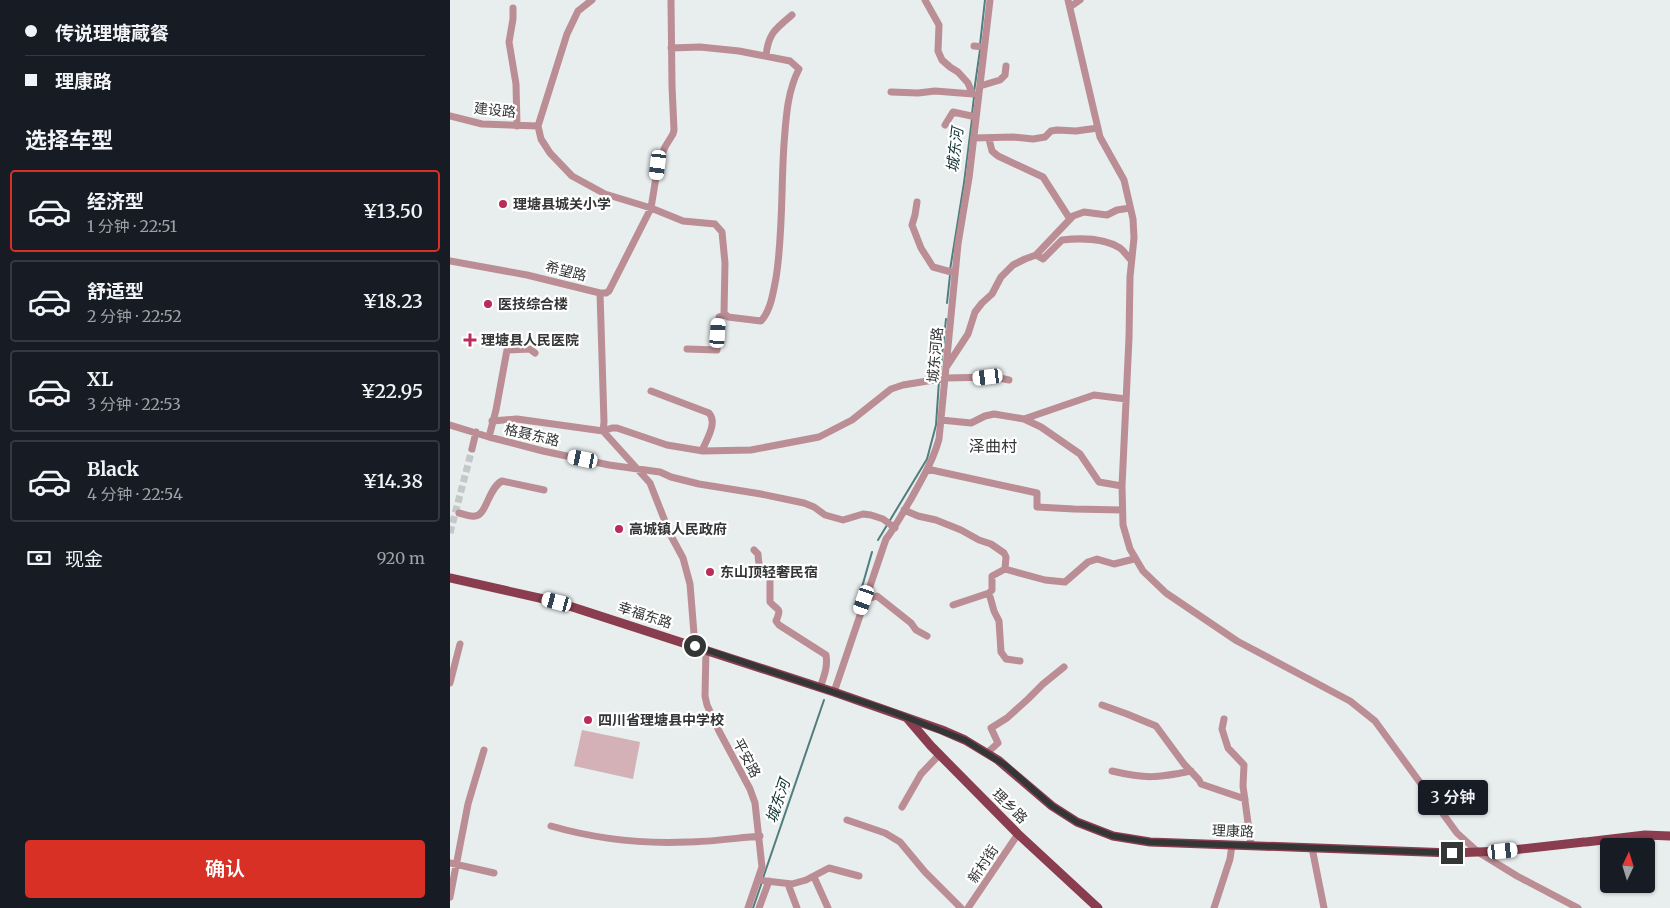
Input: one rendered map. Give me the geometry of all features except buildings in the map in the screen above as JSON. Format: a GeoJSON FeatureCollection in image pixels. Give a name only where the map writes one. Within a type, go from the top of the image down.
{"type":"FeatureCollection","features":[{"type":"Feature","properties":{"kind":"main road","name":"幸福东路"},"geometry":{"type":"LineString","coordinates":[[450,578],[557,602],[706,649],[942,730]]}},
{"type":"Feature","properties":{"kind":"main road","name":"理乡路"},"geometry":{"type":"LineString","coordinates":[[907,718],[931,746],[1018,834],[1098,908]]}},
{"type":"Feature","properties":{"kind":"main road","name":"理康路"},"geometry":{"type":"LineString","coordinates":[[942,730],[965,740],[1005,765],[1052,806],[1077,822],[1104,834],[1135,841],[1452,853],[1503,851],[1645,835],[1670,836]]}},
{"type":"Feature","properties":{"kind":"main road"},"geometry":{"type":"LineString","coordinates":[[931,746],[934,736],[942,730]]}},
{"type":"Feature","properties":{"kind":"street"},"geometry":{"type":"LineString","coordinates":[[592,0],[578,12],[567,34],[538,126],[541,139],[550,153],[572,176],[604,194],[651,208],[683,221],[715,224],[720,228],[724,263],[725,315]]}},
{"type":"Feature","properties":{"kind":"street"},"geometry":{"type":"LineString","coordinates":[[600,293],[609,291],[651,208],[658,165],[674,130],[671,0]]}},
{"type":"Feature","properties":{"kind":"street"},"geometry":{"type":"LineString","coordinates":[[925,0],[939,26],[938,51],[942,60],[958,72],[975,95]]}},
{"type":"Feature","properties":{"kind":"street","name":"城东河路"},"geometry":{"type":"LineString","coordinates":[[834,692],[891,525],[904,510],[936,450],[941,420],[941,378],[947,366],[958,244],[974,138],[972,116],[975,95],[980,86],[990,0]]}},
{"type":"Feature","properties":{"kind":"street"},"geometry":{"type":"LineString","coordinates":[[1080,0],[1069,3],[1098,128],[1105,147],[1124,180],[1133,220],[1134,238],[1131,260],[1122,510],[1124,532],[1134,559],[1154,584],[1217,628],[1260,654],[1350,701],[1364,711],[1375,721],[1457,833],[1478,852],[1530,884],[1578,908]]}},
{"type":"Feature","properties":{"kind":"street"},"geometry":{"type":"LineString","coordinates":[[513,8],[509,42],[516,84],[517,126]]}},
{"type":"Feature","properties":{"kind":"street"},"geometry":{"type":"LineString","coordinates":[[766,56],[768,41],[773,32],[792,15]]}},
{"type":"Feature","properties":{"kind":"street"},"geometry":{"type":"LineString","coordinates":[[974,46],[984,48]]}},
{"type":"Feature","properties":{"kind":"street"},"geometry":{"type":"LineString","coordinates":[[671,48],[714,48],[766,56],[790,61],[799,69],[791,89],[785,124],[780,242],[776,280],[770,306],[761,321],[725,315],[719,317],[717,350],[687,349]]}},
{"type":"Feature","properties":{"kind":"street"},"geometry":{"type":"LineString","coordinates":[[980,86],[1000,80],[1005,75],[1006,66]]}},
{"type":"Feature","properties":{"kind":"street"},"geometry":{"type":"LineString","coordinates":[[890,92],[918,94],[935,91],[975,95]]}},
{"type":"Feature","properties":{"kind":"street"},"geometry":{"type":"LineString","coordinates":[[945,125],[953,112],[972,116]]}},
{"type":"Feature","properties":{"kind":"street","name":"建设路"},"geometry":{"type":"LineString","coordinates":[[450,116],[482,124],[538,126]]}},
{"type":"Feature","properties":{"kind":"street"},"geometry":{"type":"LineString","coordinates":[[974,138],[1013,137],[1033,139],[1045,137],[1051,131],[1076,131],[1098,128]]}},
{"type":"Feature","properties":{"kind":"street"},"geometry":{"type":"LineString","coordinates":[[989,139],[992,151],[998,156],[1044,176],[1070,219]]}},
{"type":"Feature","properties":{"kind":"street"},"geometry":{"type":"LineString","coordinates":[[916,202],[912,225],[922,248],[933,267],[955,273]]}},
{"type":"Feature","properties":{"kind":"street"},"geometry":{"type":"LineString","coordinates":[[947,366],[968,334],[975,312],[992,294],[1001,276],[1013,265],[1036,255],[1073,216],[1084,212],[1107,215],[1116,210],[1130,208]]}},
{"type":"Feature","properties":{"kind":"street"},"geometry":{"type":"LineString","coordinates":[[1036,255],[1043,259],[1062,240],[1089,240],[1104,242],[1120,248],[1131,260]]}},
{"type":"Feature","properties":{"kind":"street","name":"希望路"},"geometry":{"type":"LineString","coordinates":[[450,261],[528,275],[600,293],[603,431]]}},
{"type":"Feature","properties":{"kind":"street"},"geometry":{"type":"LineString","coordinates":[[489,437],[506,350],[530,349],[535,353]]}},
{"type":"Feature","properties":{"kind":"street"},"geometry":{"type":"LineString","coordinates":[[492,421],[517,419],[603,431],[616,428],[667,445],[702,451],[751,450],[819,437],[852,420],[891,389],[903,385],[941,378],[995,377],[1009,380]]}},
{"type":"Feature","properties":{"kind":"street"},"geometry":{"type":"LineString","coordinates":[[651,391],[709,413],[713,424],[702,451]]}},
{"type":"Feature","properties":{"kind":"street"},"geometry":{"type":"LineString","coordinates":[[1024,419],[1094,394],[1126,399]]}},
{"type":"Feature","properties":{"kind":"street"},"geometry":{"type":"LineString","coordinates":[[941,420],[971,423],[994,414],[1024,419],[1040,427],[1080,454],[1099,482],[1122,486]]}},
{"type":"Feature","properties":{"kind":"street","name":"格聂东路"},"geometry":{"type":"LineString","coordinates":[[450,425],[489,437],[560,454],[660,472],[699,484],[804,503],[825,515],[843,520],[866,514],[876,516],[891,525]]}},
{"type":"Feature","properties":{"kind":"street"},"geometry":{"type":"LineString","coordinates":[[603,431],[650,484],[665,523],[681,553],[688,570],[695,646]]}},
{"type":"Feature","properties":{"kind":"street"},"geometry":{"type":"LineString","coordinates":[[472,448],[476,432]]}},
{"type":"Feature","properties":{"kind":"street"},"geometry":{"type":"LineString","coordinates":[[927,469],[1037,493],[1037,507],[1074,510],[1122,510]]}},
{"type":"Feature","properties":{"kind":"street"},"geometry":{"type":"LineString","coordinates":[[459,514],[475,516],[480,514],[494,487],[502,481],[544,490]]}},
{"type":"Feature","properties":{"kind":"street"},"geometry":{"type":"LineString","coordinates":[[904,510],[918,516],[936,520],[991,544],[1004,553],[1006,557],[1005,569]]}},
{"type":"Feature","properties":{"kind":"street"},"geometry":{"type":"LineString","coordinates":[[754,550],[758,554],[760,570],[770,579],[770,602],[778,608],[780,613],[776,621],[779,625],[826,655],[826,673],[820,688]]}},
{"type":"Feature","properties":{"kind":"street"},"geometry":{"type":"LineString","coordinates":[[953,605],[989,593],[992,590],[992,576],[1005,569],[1045,580],[1065,582],[1088,562],[1097,560],[1114,564],[1134,559]]}},
{"type":"Feature","properties":{"kind":"street"},"geometry":{"type":"LineString","coordinates":[[989,593],[999,621],[1001,652],[1008,659],[1020,661]]}},
{"type":"Feature","properties":{"kind":"street"},"geometry":{"type":"LineString","coordinates":[[864,600],[877,596],[911,623],[916,630],[927,636]]}},
{"type":"Feature","properties":{"kind":"street"},"geometry":{"type":"LineString","coordinates":[[450,683],[460,644]]}},
{"type":"Feature","properties":{"kind":"street","name":"平安路"},"geometry":{"type":"LineString","coordinates":[[706,649],[705,696],[707,704],[750,789],[755,803],[760,836],[763,881],[748,908]]}},
{"type":"Feature","properties":{"kind":"street"},"geometry":{"type":"LineString","coordinates":[[987,753],[998,744],[991,728],[1007,718],[1043,684],[1064,668]]}},
{"type":"Feature","properties":{"kind":"street"},"geometry":{"type":"LineString","coordinates":[[1102,706],[1156,726],[1201,784],[1245,799]]}},
{"type":"Feature","properties":{"kind":"street"},"geometry":{"type":"LineString","coordinates":[[1224,719],[1222,729],[1228,748],[1244,765],[1243,786],[1251,845]]}},
{"type":"Feature","properties":{"kind":"street"},"geometry":{"type":"LineString","coordinates":[[450,897],[453,864],[484,750]]}},
{"type":"Feature","properties":{"kind":"street"},"geometry":{"type":"LineString","coordinates":[[902,807],[921,774],[940,754]]}},
{"type":"Feature","properties":{"kind":"street"},"geometry":{"type":"LineString","coordinates":[[1112,771],[1146,778],[1191,771]]}},
{"type":"Feature","properties":{"kind":"street"},"geometry":{"type":"LineString","coordinates":[[847,820],[885,833],[900,842],[925,872],[961,908]]}},
{"type":"Feature","properties":{"kind":"street"},"geometry":{"type":"LineString","coordinates":[[551,826],[582,835],[638,842],[688,842],[760,836]]}},
{"type":"Feature","properties":{"kind":"street","name":"新村街"},"geometry":{"type":"LineString","coordinates":[[968,908],[1018,834]]}},
{"type":"Feature","properties":{"kind":"street"},"geometry":{"type":"LineString","coordinates":[[1214,908],[1230,859],[1232,845]]}},
{"type":"Feature","properties":{"kind":"street"},"geometry":{"type":"LineString","coordinates":[[1312,848],[1324,908]]}},
{"type":"Feature","properties":{"kind":"street"},"geometry":{"type":"LineString","coordinates":[[453,864],[494,873]]}},
{"type":"Feature","properties":{"kind":"street"},"geometry":{"type":"LineString","coordinates":[[759,908],[763,881],[788,884],[798,883],[814,877],[829,868],[859,876]]}},
{"type":"Feature","properties":{"kind":"street"},"geometry":{"type":"LineString","coordinates":[[814,877],[828,908]]}},
{"type":"Feature","properties":{"kind":"street"},"geometry":{"type":"LineString","coordinates":[[788,884],[797,908]]}},
{"type":"Feature","properties":{"kind":"shaded area"},"geometry":{"type":"Polygon","coordinates":[[[582,730],[640,742],[633,779],[574,766],[582,730]]]}},
{"type":"Feature","properties":{"kind":"waterway","name":"城东河"},"geometry":{"type":"LineString","coordinates":[[980,45],[985,0]]}},
{"type":"Feature","properties":{"kind":"waterway","name":"城东河"},"geometry":{"type":"LineString","coordinates":[[974,92],[980,50]]}},
{"type":"Feature","properties":{"kind":"waterway","name":"城东河"},"geometry":{"type":"LineString","coordinates":[[972,114],[974,97]]}},
{"type":"Feature","properties":{"kind":"waterway","name":"城东河"},"geometry":{"type":"LineString","coordinates":[[950,270],[972,119]]}},
{"type":"Feature","properties":{"kind":"waterway","name":"城东河"},"geometry":{"type":"LineString","coordinates":[[947,303],[950,275]]}},
{"type":"Feature","properties":{"kind":"waterway","name":"城东河"},"geometry":{"type":"LineString","coordinates":[[940,375],[946,319]]}},
{"type":"Feature","properties":{"kind":"waterway","name":"城东河"},"geometry":{"type":"LineString","coordinates":[[878,540],[927,459],[936,425],[939,381]]}},
{"type":"Feature","properties":{"kind":"waterway","name":"城东河"},"geometry":{"type":"LineString","coordinates":[[862,587],[872,552]]}},
{"type":"Feature","properties":{"kind":"waterway","name":"城东河"},"geometry":{"type":"LineString","coordinates":[[763,878],[824,700]]}},
{"type":"Feature","properties":{"kind":"waterway","name":"城东河"},"geometry":{"type":"LineString","coordinates":[[753,908],[762,882]]}},
{"type":"Feature","properties":{"kind":"tunnel"},"geometry":{"type":"LineString","coordinates":[[450,533],[472,449]]}},
{"type":"Feature","properties":{"kind":"place","name":"理塘县城关小学"},"geometry":{"type":"Point","coordinates":[503,204]}},
{"type":"Feature","properties":{"kind":"place","name":"医技综合楼"},"geometry":{"type":"Point","coordinates":[488,304]}},
{"type":"Feature","properties":{"kind":"place","name":"理塘县人民医院"},"geometry":{"type":"Point","coordinates":[470,340]}},
{"type":"Feature","properties":{"kind":"place","name":"高城镇人民政府"},"geometry":{"type":"Point","coordinates":[619,529]}},
{"type":"Feature","properties":{"kind":"place","name":"东山顶轻奢民宿"},"geometry":{"type":"Point","coordinates":[710,572]}},
{"type":"Feature","properties":{"kind":"place","name":"四川省理塘县中学校"},"geometry":{"type":"Point","coordinates":[588,720]}},
{"type":"Feature","properties":{"kind":"district","name":"泽曲村"},"geometry":{"type":"Point","coordinates":[993,446]}},
{"type":"Feature","properties":{"kind":"route"},"geometry":{"type":"LineString","coordinates":[[695,646],[890,711],[965,740],[1005,765],[1041,797],[1065,815],[1104,834],[1127,840],[1150,842],[1452,853]]}}]}
